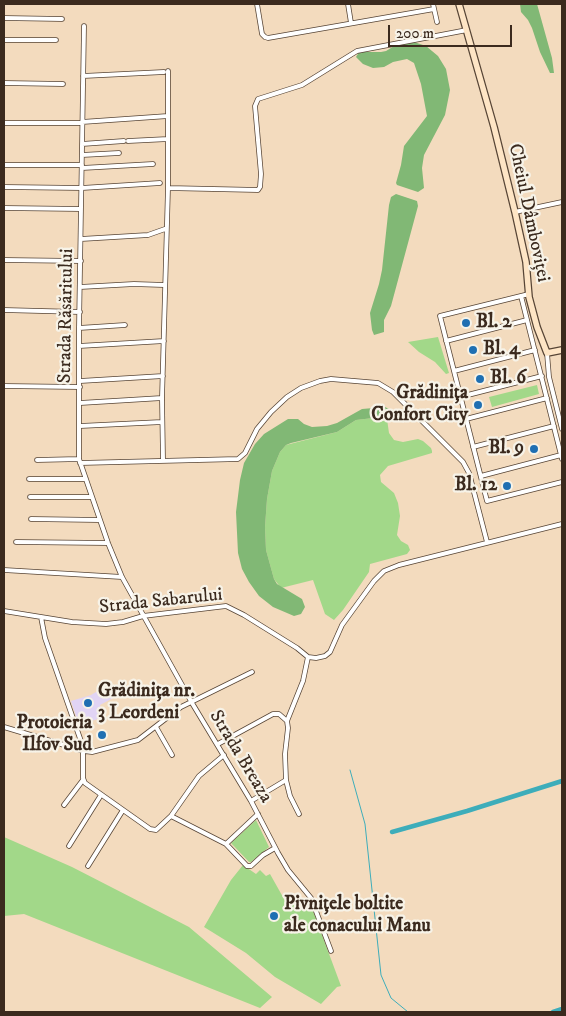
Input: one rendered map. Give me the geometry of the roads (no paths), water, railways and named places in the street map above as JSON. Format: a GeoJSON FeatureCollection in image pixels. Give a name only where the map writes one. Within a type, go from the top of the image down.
{"type":"FeatureCollection","features":[{"type":"Feature","properties":{"kind":"street"},"geometry":{"type":"LineString","coordinates":[[265,4],[257,4],[262,34],[266,38],[433,6],[437,22]]}},
{"type":"Feature","properties":{"kind":"street"},"geometry":{"type":"LineString","coordinates":[[348,4],[352,23]]}},
{"type":"Feature","properties":{"kind":"street","name":"Cheiul Dâmboviței"},"geometry":{"type":"LineString","coordinates":[[459,4],[515,212],[526,262],[529,294],[537,327],[547,353],[549,377],[562,429]]}},
{"type":"Feature","properties":{"kind":"street"},"geometry":{"type":"LineString","coordinates":[[4,18],[62,19]]}},
{"type":"Feature","properties":{"kind":"street","name":"Strada Răsăritului"},"geometry":{"type":"LineString","coordinates":[[84,26],[79,346],[80,426],[78,446],[80,461],[99,520],[122,577]]}},
{"type":"Feature","properties":{"kind":"street"},"geometry":{"type":"LineString","coordinates":[[168,188],[258,190],[261,174],[255,104],[258,99],[302,85],[359,50],[467,30]]}},
{"type":"Feature","properties":{"kind":"street"},"geometry":{"type":"LineString","coordinates":[[4,40],[56,40]]}},
{"type":"Feature","properties":{"kind":"street"},"geometry":{"type":"LineString","coordinates":[[83,76],[166,71],[168,188],[165,229],[162,398],[163,460]]}},
{"type":"Feature","properties":{"kind":"street"},"geometry":{"type":"LineString","coordinates":[[4,83],[63,84]]}},
{"type":"Feature","properties":{"kind":"street"},"geometry":{"type":"LineString","coordinates":[[4,123],[82,122],[168,116]]}},
{"type":"Feature","properties":{"kind":"street"},"geometry":{"type":"LineString","coordinates":[[82,144],[168,139]]}},
{"type":"Feature","properties":{"kind":"street"},"geometry":{"type":"LineString","coordinates":[[82,155],[119,153]]}},
{"type":"Feature","properties":{"kind":"street"},"geometry":{"type":"LineString","coordinates":[[4,165],[82,167],[153,164]]}},
{"type":"Feature","properties":{"kind":"street"},"geometry":{"type":"LineString","coordinates":[[4,187],[82,188],[160,183]]}},
{"type":"Feature","properties":{"kind":"street"},"geometry":{"type":"LineString","coordinates":[[515,212],[562,202]]}},
{"type":"Feature","properties":{"kind":"street"},"geometry":{"type":"LineString","coordinates":[[4,208],[81,209]]}},
{"type":"Feature","properties":{"kind":"street"},"geometry":{"type":"LineString","coordinates":[[81,239],[148,235],[165,229]]}},
{"type":"Feature","properties":{"kind":"street"},"geometry":{"type":"LineString","coordinates":[[4,260],[81,261]]}},
{"type":"Feature","properties":{"kind":"street"},"geometry":{"type":"LineString","coordinates":[[80,286],[164,285]]}},
{"type":"Feature","properties":{"kind":"street"},"geometry":{"type":"LineString","coordinates":[[529,294],[440,316],[487,501],[562,482]]}},
{"type":"Feature","properties":{"kind":"street"},"geometry":{"type":"LineString","coordinates":[[481,476],[562,457],[521,296]]}},
{"type":"Feature","properties":{"kind":"street"},"geometry":{"type":"LineString","coordinates":[[4,310],[80,312]]}},
{"type":"Feature","properties":{"kind":"street"},"geometry":{"type":"LineString","coordinates":[[446,341],[528,320]]}},
{"type":"Feature","properties":{"kind":"street"},"geometry":{"type":"LineString","coordinates":[[80,328],[125,325]]}},
{"type":"Feature","properties":{"kind":"street"},"geometry":{"type":"LineString","coordinates":[[79,346],[164,341]]}},
{"type":"Feature","properties":{"kind":"street"},"geometry":{"type":"LineString","coordinates":[[454,371],[535,350]]}},
{"type":"Feature","properties":{"kind":"street"},"geometry":{"type":"LineString","coordinates":[[547,353],[562,350]]}},
{"type":"Feature","properties":{"kind":"street"},"geometry":{"type":"LineString","coordinates":[[80,380],[163,376]]}},
{"type":"Feature","properties":{"kind":"street"},"geometry":{"type":"LineString","coordinates":[[460,397],[542,376]]}},
{"type":"Feature","properties":{"kind":"street"},"geometry":{"type":"LineString","coordinates":[[37,460],[238,459],[245,454],[257,429],[271,412],[287,397],[301,388],[331,379],[378,384],[393,392],[466,466],[487,542]]}},
{"type":"Feature","properties":{"kind":"street"},"geometry":{"type":"LineString","coordinates":[[4,386],[80,387]]}},
{"type":"Feature","properties":{"kind":"street"},"geometry":{"type":"LineString","coordinates":[[466,419],[553,393]]}},
{"type":"Feature","properties":{"kind":"street"},"geometry":{"type":"LineString","coordinates":[[80,403],[162,398]]}},
{"type":"Feature","properties":{"kind":"street"},"geometry":{"type":"LineString","coordinates":[[80,426],[162,422]]}},
{"type":"Feature","properties":{"kind":"street"},"geometry":{"type":"LineString","coordinates":[[473,447],[554,426]]}},
{"type":"Feature","properties":{"kind":"street"},"geometry":{"type":"LineString","coordinates":[[29,479],[86,479]]}},
{"type":"Feature","properties":{"kind":"street"},"geometry":{"type":"LineString","coordinates":[[30,497],[92,497]]}},
{"type":"Feature","properties":{"kind":"street"},"geometry":{"type":"LineString","coordinates":[[31,519],[99,520]]}},
{"type":"Feature","properties":{"kind":"street"},"geometry":{"type":"LineString","coordinates":[[299,814],[290,796],[286,780],[287,721],[303,681],[308,657],[319,658],[330,652],[342,625],[374,581],[384,571],[399,565],[562,524]]}},
{"type":"Feature","properties":{"kind":"street"},"geometry":{"type":"LineString","coordinates":[[16,542],[108,544]]}},
{"type":"Feature","properties":{"kind":"street"},"geometry":{"type":"LineString","coordinates":[[4,570],[122,577]]}},
{"type":"Feature","properties":{"kind":"street","name":"Strada Breaza"},"geometry":{"type":"LineString","coordinates":[[122,577],[192,703],[251,801],[275,848],[288,870],[311,898],[331,951]]}},
{"type":"Feature","properties":{"kind":"street","name":"Strada Sabarului"},"geometry":{"type":"LineString","coordinates":[[4,611],[106,624],[123,622],[143,616],[226,606],[236,610],[297,648],[308,657]]}},
{"type":"Feature","properties":{"kind":"street"},"geometry":{"type":"LineString","coordinates":[[41,617],[45,638],[84,751],[83,780],[64,805]]}},
{"type":"Feature","properties":{"kind":"street"},"geometry":{"type":"LineString","coordinates":[[4,727],[92,752],[134,742],[179,709],[252,672]]}},
{"type":"Feature","properties":{"kind":"street"},"geometry":{"type":"LineString","coordinates":[[218,744],[273,714],[282,715],[287,721]]}},
{"type":"Feature","properties":{"kind":"street"},"geometry":{"type":"LineString","coordinates":[[156,727],[172,755]]}},
{"type":"Feature","properties":{"kind":"street"},"geometry":{"type":"LineString","coordinates":[[83,780],[85,784],[152,830],[159,828],[171,816],[198,776],[224,755]]}},
{"type":"Feature","properties":{"kind":"street"},"geometry":{"type":"LineString","coordinates":[[251,801],[286,780]]}},
{"type":"Feature","properties":{"kind":"street"},"geometry":{"type":"LineString","coordinates":[[69,846],[101,795]]}},
{"type":"Feature","properties":{"kind":"street"},"geometry":{"type":"LineString","coordinates":[[88,866],[123,810]]}},
{"type":"Feature","properties":{"kind":"street"},"geometry":{"type":"LineString","coordinates":[[226,844],[258,814]]}},
{"type":"Feature","properties":{"kind":"street"},"geometry":{"type":"LineString","coordinates":[[171,816],[226,844],[249,866],[275,848]]}},
{"type":"Feature","properties":{"kind":"waterway"},"geometry":{"type":"LineString","coordinates":[[350,770],[365,824],[381,975],[391,998],[408,1012]]}},
{"type":"Feature","properties":{"kind":"waterway"},"geometry":{"type":"LineString","coordinates":[[392,832],[562,781]]}},
{"type":"Feature","properties":{"kind":"waterway"},"geometry":{"type":"LineString","coordinates":[[553,1012],[562,1009]]}},
{"type":"Feature","properties":{"kind":"place","name":"Bl. 2"},"geometry":{"type":"Point","coordinates":[466,323]}},
{"type":"Feature","properties":{"kind":"place","name":"Bl. 4"},"geometry":{"type":"Point","coordinates":[473,350]}},
{"type":"Feature","properties":{"kind":"place","name":"Bl. 6"},"geometry":{"type":"Point","coordinates":[480,379]}},
{"type":"Feature","properties":{"kind":"place","name":"Grădinița Confort City"},"geometry":{"type":"Point","coordinates":[478,405]}},
{"type":"Feature","properties":{"kind":"place","name":"Bl. 9"},"geometry":{"type":"Point","coordinates":[534,449]}},
{"type":"Feature","properties":{"kind":"place","name":"Bl. 12"},"geometry":{"type":"Point","coordinates":[507,486]}},
{"type":"Feature","properties":{"kind":"place","name":"Grădinița nr. 3 Leordeni"},"geometry":{"type":"Point","coordinates":[88,703]}},
{"type":"Feature","properties":{"kind":"place","name":"Protoieria Ilfov Sud"},"geometry":{"type":"Point","coordinates":[102,735]}},
{"type":"Feature","properties":{"kind":"place","name":"Pivnițele boltite ale conacului Manu"},"geometry":{"type":"Point","coordinates":[274,916]}}]}
